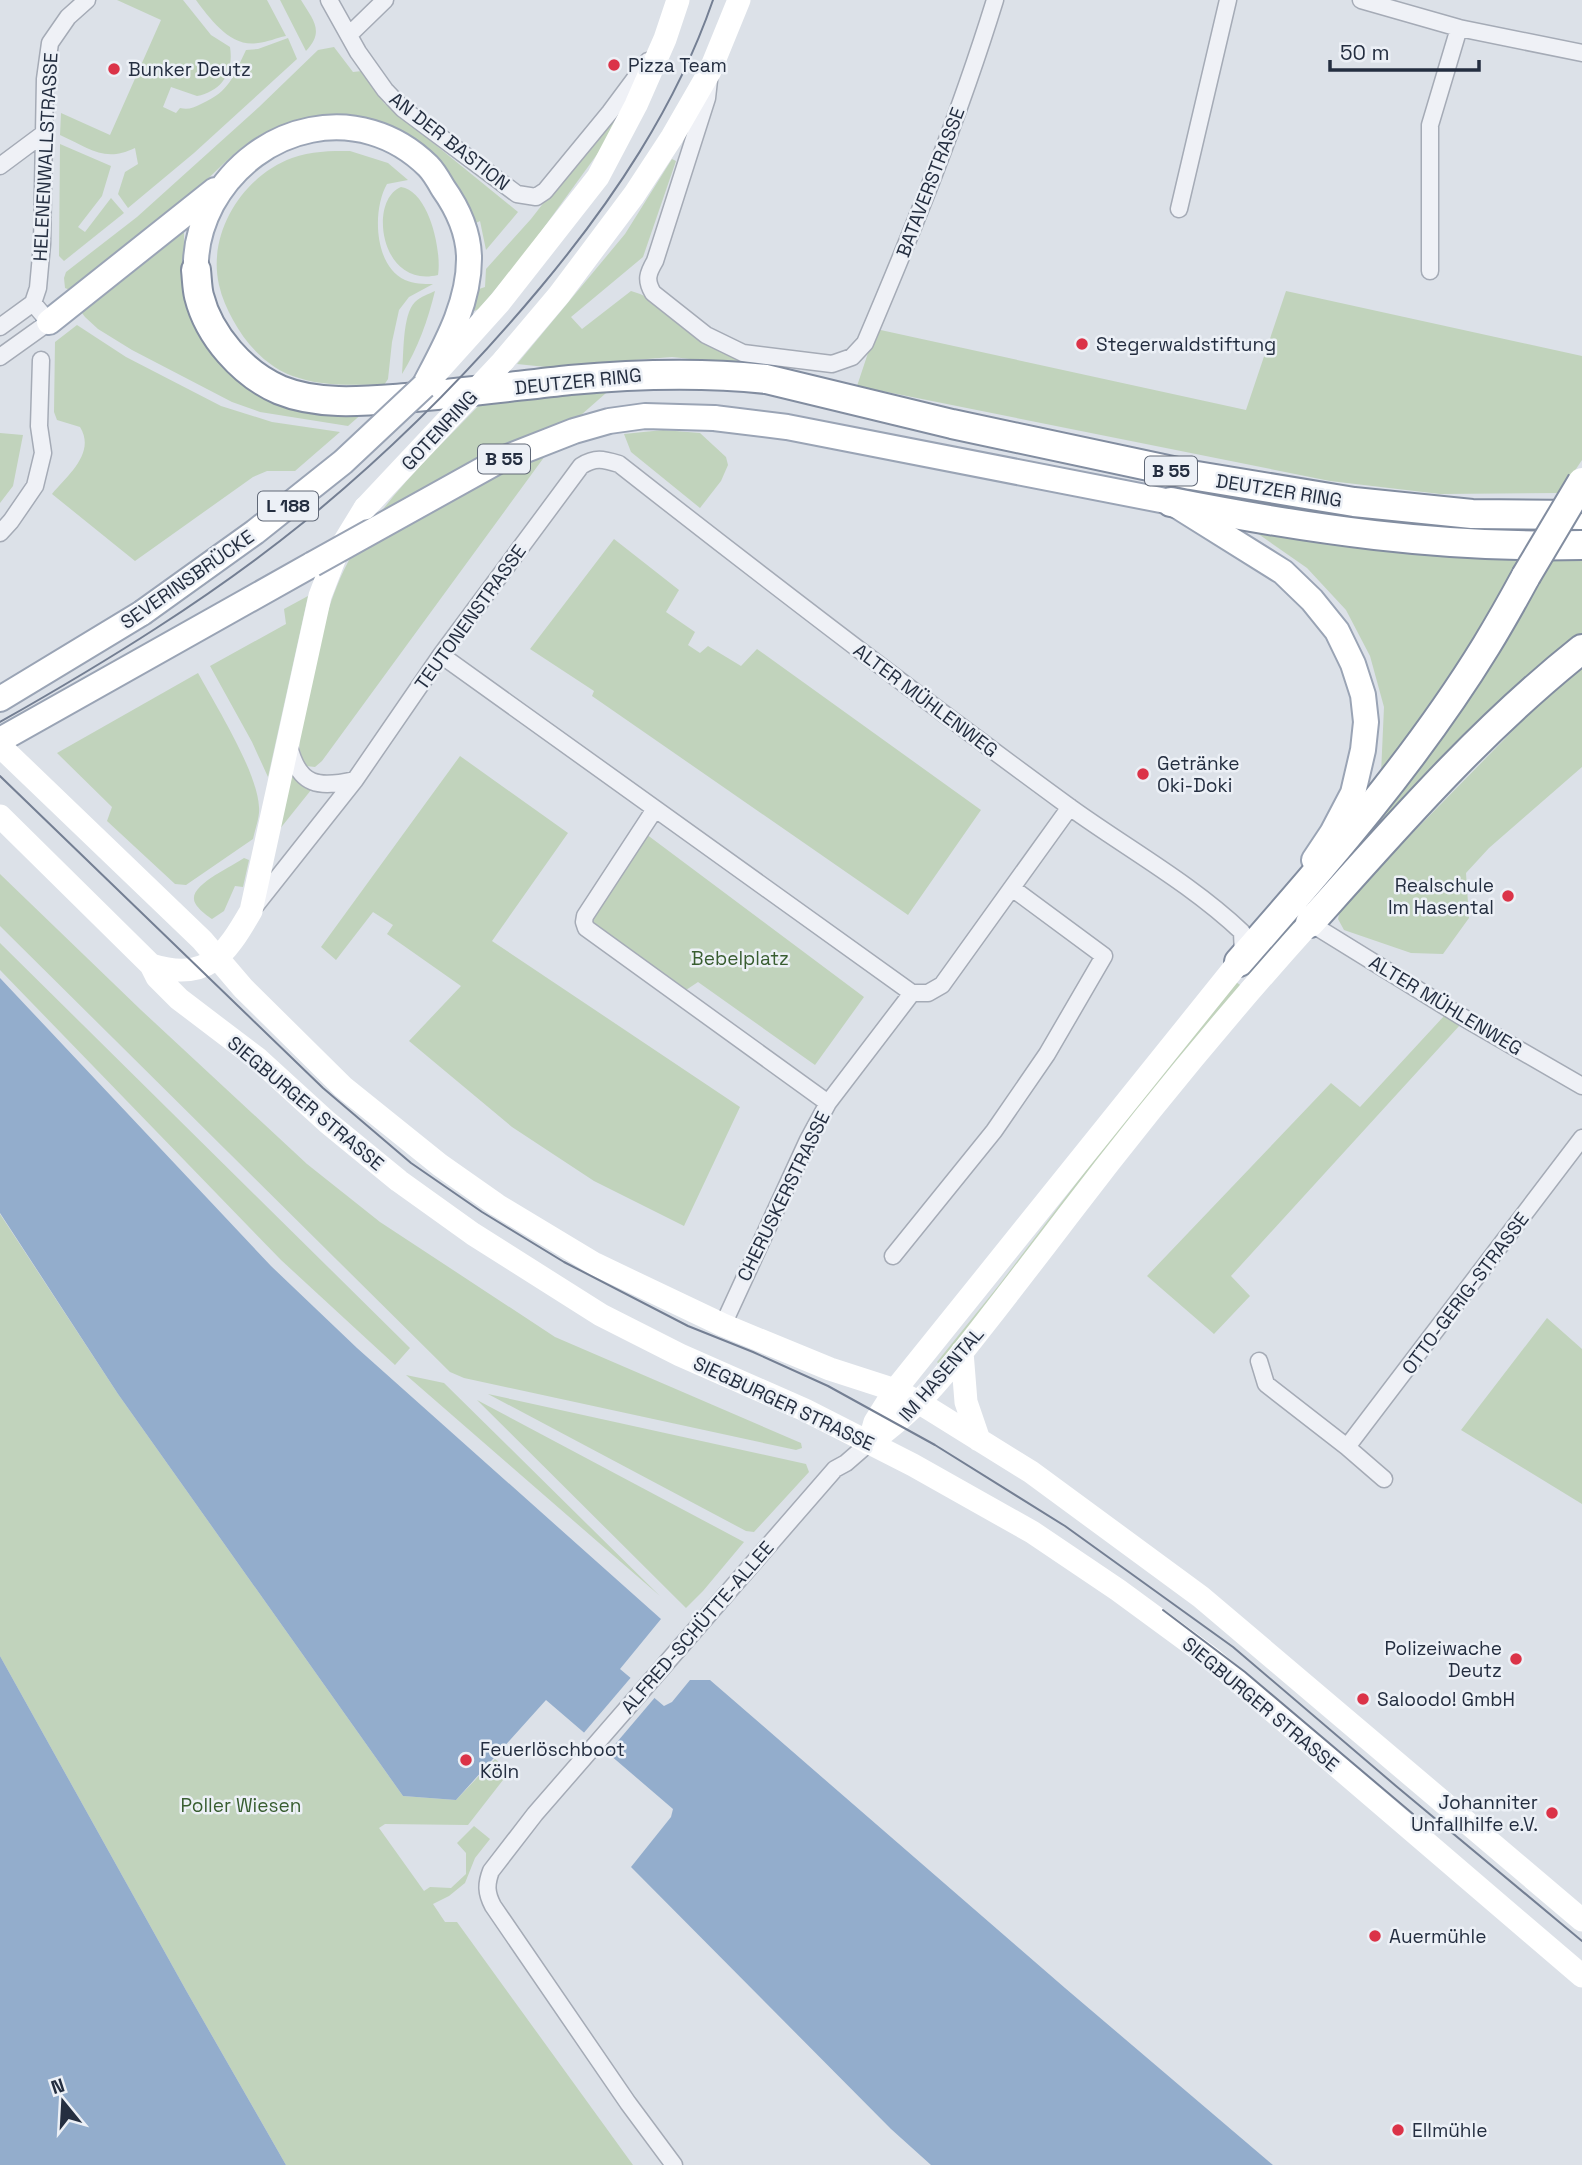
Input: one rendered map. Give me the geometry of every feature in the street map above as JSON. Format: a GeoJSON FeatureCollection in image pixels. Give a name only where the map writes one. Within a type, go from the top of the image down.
{"type":"FeatureCollection","features":[{"type":"Feature","properties":{"kind":"highway","name":"DEUTZER RING"},"geometry":{"type":"LineString","coordinates":[[196,270],[200,296],[209,320],[222,342],[238,360],[259,378],[282,390],[320,400],[367,401],[570,380],[709,373],[766,379],[952,424],[1191,475],[1354,502],[1472,514],[1582,515]]}},
{"type":"Feature","properties":{"kind":"highway","name":"B 55"},"geometry":{"type":"LineString","coordinates":[[1241,958],[1322,868],[1381,795],[1448,703],[1486,647],[1582,482]]}},
{"type":"Feature","properties":{"kind":"highway","name":"DEUTZER RING"},"geometry":{"type":"LineString","coordinates":[[1171,502],[1275,523],[1361,535],[1466,543],[1582,545]]}},
{"type":"Feature","properties":{"kind":"highway"},"geometry":{"type":"LineString","coordinates":[[1310,923],[1450,768],[1537,685],[1582,649]]}},
{"type":"Feature","properties":{"kind":"main road","name":"L 188"},"geometry":{"type":"LineString","coordinates":[[424,386],[500,302],[598,177],[636,105],[678,0]]}},
{"type":"Feature","properties":{"kind":"main road","name":"GOTENRING"},"geometry":{"type":"LineString","coordinates":[[251,911],[312,629],[326,578],[335,558],[365,508],[505,360],[559,295],[634,195],[710,71],[739,0]]}},
{"type":"Feature","properties":{"kind":"main road","name":"DEUTZER RING"},"geometry":{"type":"LineString","coordinates":[[196,270],[195,252],[203,221],[224,183],[242,163],[266,145],[289,134],[314,128],[347,128],[380,136],[429,166],[457,209],[466,231],[469,258],[465,292],[450,337],[424,386]]}},
{"type":"Feature","properties":{"kind":"main road"},"geometry":{"type":"LineString","coordinates":[[41,312],[224,183]]}},
{"type":"Feature","properties":{"kind":"main road","name":"SEVERINSBRÜCKE"},"geometry":{"type":"LineString","coordinates":[[0,699],[142,613],[255,532],[343,462],[424,386]]}},
{"type":"Feature","properties":{"kind":"main road","name":"DEUTZER RING"},"geometry":{"type":"LineString","coordinates":[[0,740],[500,460],[574,431],[609,421],[645,416],[714,418],[787,427],[1171,502]]}},
{"type":"Feature","properties":{"kind":"main road","name":"B 55"},"geometry":{"type":"LineString","coordinates":[[1171,502],[1283,572],[1312,600],[1337,631],[1353,664],[1363,695],[1366,722],[1353,793],[1332,833],[1297,886],[1241,958]]}},
{"type":"Feature","properties":{"kind":"main road","name":"SIEGBURGER STRASSE"},"geometry":{"type":"LineString","coordinates":[[0,746],[224,951],[243,988],[344,1087],[440,1165],[497,1205],[595,1264],[723,1325],[830,1369],[923,1399],[979,1440],[1031,1472],[1201,1597],[1582,1920]]}},
{"type":"Feature","properties":{"kind":"main road","name":"SIEGBURGER STRASSE"},"geometry":{"type":"LineString","coordinates":[[0,816],[150,965],[157,977],[179,999],[258,1059],[327,1122],[398,1181],[473,1234],[601,1314],[680,1355],[805,1410],[913,1465],[1032,1532],[1118,1590],[1212,1659],[1582,1976]]}},
{"type":"Feature","properties":{"kind":"main road","name":"TEUTONENSTRASSE"},"geometry":{"type":"LineString","coordinates":[[224,951],[251,911]]}},
{"type":"Feature","properties":{"kind":"main road","name":"IM HASENTAL"},"geometry":{"type":"LineString","coordinates":[[869,1443],[897,1424],[923,1399],[1175,1081],[1252,987],[1310,923]]}},
{"type":"Feature","properties":{"kind":"main road"},"geometry":{"type":"LineString","coordinates":[[150,965],[177,972],[190,971],[224,951]]}},
{"type":"Feature","properties":{"kind":"main road","name":"IM HASENTAL"},"geometry":{"type":"LineString","coordinates":[[869,1443],[876,1422],[895,1390],[1241,958]]}},
{"type":"Feature","properties":{"kind":"main road"},"geometry":{"type":"LineString","coordinates":[[962,1352],[966,1402],[979,1440]]}},
{"type":"Feature","properties":{"kind":"street","name":"HELENENWALLSTRASSE"},"geometry":{"type":"LineString","coordinates":[[41,312],[38,288],[42,244],[43,134],[45,79],[50,43],[68,17],[87,0]]}},
{"type":"Feature","properties":{"kind":"street","name":"AN DER BASTION"},"geometry":{"type":"LineString","coordinates":[[329,0],[365,62],[403,109],[517,194],[536,197],[545,191],[610,112],[664,39]]}},
{"type":"Feature","properties":{"kind":"street"},"geometry":{"type":"LineString","coordinates":[[350,34],[384,0]]}},
{"type":"Feature","properties":{"kind":"street","name":"BATAVERSTRASSE"},"geometry":{"type":"LineString","coordinates":[[710,71],[707,98],[658,250],[647,276],[649,286],[653,293],[706,335],[743,353],[832,364],[852,357],[865,344],[933,182],[995,0]]}},
{"type":"Feature","properties":{"kind":"street"},"geometry":{"type":"LineString","coordinates":[[1179,209],[1228,0]]}},
{"type":"Feature","properties":{"kind":"street"},"geometry":{"type":"LineString","coordinates":[[1361,0],[1459,29],[1582,53]]}},
{"type":"Feature","properties":{"kind":"street"},"geometry":{"type":"LineString","coordinates":[[1430,271],[1430,125],[1459,29]]}},
{"type":"Feature","properties":{"kind":"street"},"geometry":{"type":"LineString","coordinates":[[0,166],[43,134]]}},
{"type":"Feature","properties":{"kind":"street"},"geometry":{"type":"LineString","coordinates":[[0,327],[41,312]]}},
{"type":"Feature","properties":{"kind":"street"},"geometry":{"type":"LineString","coordinates":[[0,357],[41,312]]}},
{"type":"Feature","properties":{"kind":"street"},"geometry":{"type":"LineString","coordinates":[[0,533],[35,486],[44,453],[39,426],[41,360]]}},
{"type":"Feature","properties":{"kind":"street","name":"TEUTONENSTRASSE"},"geometry":{"type":"LineString","coordinates":[[251,911],[355,780],[441,655],[581,466],[592,459]]}},
{"type":"Feature","properties":{"kind":"street","name":"ALTER MÜHLENWEG"},"geometry":{"type":"LineString","coordinates":[[592,459],[605,459],[619,464],[778,589],[1070,807],[1213,904],[1242,932],[1241,958]]}},
{"type":"Feature","properties":{"kind":"street"},"geometry":{"type":"LineString","coordinates":[[441,655],[912,993],[928,993],[942,985],[1070,807]]}},
{"type":"Feature","properties":{"kind":"street"},"geometry":{"type":"LineString","coordinates":[[287,738],[293,761],[304,775],[319,785],[355,780]]}},
{"type":"Feature","properties":{"kind":"street"},"geometry":{"type":"LineString","coordinates":[[655,809],[585,916],[586,928],[828,1103]]}},
{"type":"Feature","properties":{"kind":"street"},"geometry":{"type":"LineString","coordinates":[[893,1256],[994,1131],[1047,1054],[1104,956],[1012,888]]}},
{"type":"Feature","properties":{"kind":"street","name":"ALTER MÜHLENWEG"},"geometry":{"type":"LineString","coordinates":[[1310,923],[1459,1016],[1582,1086]]}},
{"type":"Feature","properties":{"kind":"street","name":"CHERUSKERSTRASSE"},"geometry":{"type":"LineString","coordinates":[[723,1325],[808,1140],[828,1103],[912,993]]}},
{"type":"Feature","properties":{"kind":"street","name":"OTTO-GERIG-STRASSE"},"geometry":{"type":"LineString","coordinates":[[1347,1447],[1582,1138]]}},
{"type":"Feature","properties":{"kind":"street"},"geometry":{"type":"LineString","coordinates":[[1259,1361],[1266,1384],[1384,1479]]}},
{"type":"Feature","properties":{"kind":"street","name":"ALFRED-SCHÜTTE-ALLEE"},"geometry":{"type":"LineString","coordinates":[[674,2165],[628,2103],[489,1898],[486,1889],[491,1871],[647,1684],[835,1469],[869,1443]]}},
{"type":"Feature","properties":{"kind":"green space"},"geometry":{"type":"Polygon","coordinates":[[[117,0],[183,0],[211,35],[230,47],[228,72],[213,90],[197,96],[171,87],[163,107],[176,113],[180,108],[193,108],[211,99],[225,88],[246,50],[258,49],[288,38],[297,59],[194,153],[128,208],[118,194],[125,172],[138,164],[135,148],[105,154],[60,135],[61,113],[110,135],[161,20],[117,0]]]}},
{"type":"Feature","properties":{"kind":"green space"},"geometry":{"type":"Polygon","coordinates":[[[196,0],[267,0],[286,36],[258,43],[239,41],[222,30],[196,0]]]}},
{"type":"Feature","properties":{"kind":"green space"},"geometry":{"type":"Polygon","coordinates":[[[280,0],[301,0],[313,20],[315,37],[306,51],[280,0]]]}},
{"type":"Feature","properties":{"kind":"green space"},"geometry":{"type":"Polygon","coordinates":[[[334,47],[353,72],[362,71],[384,103],[518,212],[486,250],[480,221],[474,224],[460,192],[441,165],[418,143],[392,127],[363,118],[332,115],[299,120],[257,137],[120,252],[70,290],[65,288],[66,272],[137,217],[318,50],[334,47]]]}},
{"type":"Feature","properties":{"kind":"green space"},"geometry":{"type":"Polygon","coordinates":[[[625,98],[606,142],[524,255],[479,309],[474,311],[472,305],[476,290],[485,287],[486,269],[531,219],[625,98]]]}},
{"type":"Feature","properties":{"kind":"green space"},"geometry":{"type":"Polygon","coordinates":[[[60,144],[111,166],[102,196],[78,227],[85,232],[111,198],[124,213],[64,261],[59,256],[60,144]]]}},
{"type":"Feature","properties":{"kind":"green space"},"geometry":{"type":"Polygon","coordinates":[[[328,151],[350,151],[388,163],[408,180],[387,184],[382,195],[378,222],[382,250],[387,263],[405,280],[433,284],[409,297],[399,310],[388,379],[384,385],[320,383],[278,369],[260,356],[245,339],[229,312],[219,285],[218,246],[224,227],[244,192],[274,166],[292,158],[328,151]]]}},
{"type":"Feature","properties":{"kind":"green space"},"geometry":{"type":"Polygon","coordinates":[[[672,159],[676,161],[643,257],[571,317],[582,329],[631,291],[665,308],[728,353],[765,364],[764,367],[672,357],[546,367],[517,364],[625,234],[672,159]]]}},
{"type":"Feature","properties":{"kind":"green space"},"geometry":{"type":"Polygon","coordinates":[[[401,187],[411,191],[419,199],[432,224],[438,252],[438,275],[418,276],[403,269],[392,257],[385,241],[385,208],[391,195],[401,187]]]}},
{"type":"Feature","properties":{"kind":"green space"},"geometry":{"type":"Polygon","coordinates":[[[184,232],[184,288],[187,305],[205,343],[227,369],[364,412],[348,426],[260,412],[232,402],[132,350],[98,329],[85,317],[82,313],[184,232]]]}},
{"type":"Feature","properties":{"kind":"green space"},"geometry":{"type":"Polygon","coordinates":[[[435,291],[422,334],[402,374],[406,325],[411,308],[420,298],[435,291]]]}},
{"type":"Feature","properties":{"kind":"green space"},"geometry":{"type":"Polygon","coordinates":[[[1286,291],[1582,356],[1582,460],[1560,493],[1440,494],[1330,481],[857,386],[876,329],[1246,410],[1286,291]]]}},
{"type":"Feature","properties":{"kind":"green space"},"geometry":{"type":"Polygon","coordinates":[[[77,325],[126,357],[221,406],[272,422],[340,432],[295,471],[267,471],[253,477],[135,561],[52,494],[78,463],[85,446],[80,427],[57,420],[54,412],[55,342],[77,325]]]}},
{"type":"Feature","properties":{"kind":"green space"},"geometry":{"type":"Polygon","coordinates":[[[614,386],[564,430],[322,761],[315,767],[306,766],[300,749],[300,731],[328,610],[341,577],[361,539],[393,497],[485,399],[614,386]]]}},
{"type":"Feature","properties":{"kind":"green space"},"geometry":{"type":"Polygon","coordinates":[[[663,430],[700,433],[726,457],[728,465],[721,481],[700,508],[631,452],[624,434],[663,430]]]}},
{"type":"Feature","properties":{"kind":"green space"},"geometry":{"type":"Polygon","coordinates":[[[0,433],[23,435],[13,486],[0,503],[0,433]]]}},
{"type":"Feature","properties":{"kind":"green space"},"geometry":{"type":"Polygon","coordinates":[[[1254,531],[1435,556],[1522,559],[1460,659],[1381,774],[1384,707],[1370,656],[1346,610],[1307,568],[1254,531]]]}},
{"type":"Feature","properties":{"kind":"green space"},"geometry":{"type":"Polygon","coordinates":[[[614,539],[679,590],[666,612],[695,632],[688,645],[700,653],[708,646],[741,666],[757,649],[981,810],[908,915],[592,696],[594,691],[530,649],[614,539]]]}},
{"type":"Feature","properties":{"kind":"green space"},"geometry":{"type":"Polygon","coordinates":[[[1552,556],[1582,556],[1582,641],[1250,976],[1245,972],[1552,556]]]}},
{"type":"Feature","properties":{"kind":"green space"},"geometry":{"type":"Polygon","coordinates":[[[308,596],[268,777],[210,666],[286,624],[284,609],[308,596]]]}},
{"type":"Feature","properties":{"kind":"green space"},"geometry":{"type":"Polygon","coordinates":[[[1582,660],[1582,767],[1489,848],[1466,873],[1469,918],[1443,954],[1411,953],[1344,930],[1338,919],[1341,906],[1582,660]]]}},
{"type":"Feature","properties":{"kind":"green space"},"geometry":{"type":"Polygon","coordinates":[[[198,673],[244,757],[257,792],[259,811],[253,839],[186,885],[175,884],[107,821],[112,807],[57,753],[198,673]]]}},
{"type":"Feature","properties":{"kind":"green space"},"geometry":{"type":"Polygon","coordinates":[[[460,756],[568,833],[492,941],[740,1107],[684,1226],[594,1181],[512,1127],[409,1041],[461,986],[387,934],[393,925],[373,912],[336,960],[321,947],[460,756]]]}},
{"type":"Feature","properties":{"kind":"green space"},"geometry":{"type":"Polygon","coordinates":[[[291,776],[311,790],[279,830],[291,776]]]}},
{"type":"Feature","properties":{"kind":"green space","name":"Bebelplatz"},"geometry":{"type":"Polygon","coordinates":[[[646,834],[864,997],[815,1065],[698,982],[683,992],[592,926],[591,917],[646,834]]]}},
{"type":"Feature","properties":{"kind":"green space"},"geometry":{"type":"Polygon","coordinates":[[[244,858],[249,860],[243,887],[235,886],[224,911],[212,919],[196,905],[195,893],[214,876],[244,858]]]}},
{"type":"Feature","properties":{"kind":"green space"},"geometry":{"type":"Polygon","coordinates":[[[0,874],[307,1164],[380,1222],[555,1337],[801,1443],[802,1448],[796,1450],[464,1378],[450,1372],[0,926],[0,874]]]}},
{"type":"Feature","properties":{"kind":"green space"},"geometry":{"type":"Polygon","coordinates":[[[0,943],[410,1348],[395,1365],[281,1260],[0,970],[0,943]]]}},
{"type":"Feature","properties":{"kind":"green space"},"geometry":{"type":"Polygon","coordinates":[[[1236,982],[1243,987],[942,1368],[937,1362],[1236,982]]]}},
{"type":"Feature","properties":{"kind":"green space"},"geometry":{"type":"Polygon","coordinates":[[[1444,1016],[1460,1025],[1231,1276],[1250,1296],[1214,1334],[1147,1276],[1331,1083],[1360,1107],[1444,1016]]]}},
{"type":"Feature","properties":{"kind":"green space","name":"Poller Wiesen"},"geometry":{"type":"Polygon","coordinates":[[[0,1214],[118,1394],[403,1796],[456,1800],[495,1759],[510,1771],[468,1825],[385,1824],[379,1828],[424,1891],[430,1887],[451,1888],[466,1874],[466,1853],[457,1843],[474,1826],[490,1839],[475,1858],[465,1883],[433,1904],[445,1922],[457,1922],[633,2165],[286,2165],[0,1656],[0,1214]]]}},
{"type":"Feature","properties":{"kind":"green space"},"geometry":{"type":"Polygon","coordinates":[[[1547,1318],[1582,1349],[1582,1504],[1461,1430],[1547,1318]]]}},
{"type":"Feature","properties":{"kind":"green space"},"geometry":{"type":"Polygon","coordinates":[[[406,1375],[444,1383],[660,1596],[406,1375]]]}},
{"type":"Feature","properties":{"kind":"green space"},"geometry":{"type":"Polygon","coordinates":[[[488,1394],[806,1464],[809,1472],[754,1532],[746,1531],[488,1394]]]}},
{"type":"Feature","properties":{"kind":"green space"},"geometry":{"type":"Polygon","coordinates":[[[477,1400],[744,1542],[686,1608],[477,1400]]]}},
{"type":"Feature","properties":{"kind":"water"},"geometry":{"type":"Polygon","coordinates":[[[0,978],[271,1266],[357,1348],[661,1619],[620,1669],[664,1706],[672,1702],[690,1680],[710,1680],[1273,2165],[931,2165],[891,2129],[631,1867],[671,1817],[673,1809],[546,1700],[456,1800],[403,1796],[118,1394],[0,1213],[0,978]]]}},
{"type":"Feature","properties":{"kind":"water"},"geometry":{"type":"Polygon","coordinates":[[[0,1656],[187,1992],[286,2165],[0,2165],[0,1656]]]}},
{"type":"Feature","properties":{"kind":"pier"},"geometry":{"type":"Polygon","coordinates":[[[633,1675],[657,1695],[606,1755],[582,1735],[633,1675]]]}},
{"type":"Feature","properties":{"kind":"tram line"},"geometry":{"type":"LineString","coordinates":[[0,722],[118,652],[232,577],[336,495],[428,411],[540,288],[617,187],[640,152],[680,78],[713,0]]}},
{"type":"Feature","properties":{"kind":"tram line"},"geometry":{"type":"LineString","coordinates":[[0,776],[323,1088],[411,1163],[482,1212],[564,1262],[688,1326],[828,1386],[935,1445],[1065,1526],[1233,1647],[1582,1941]]}},
{"type":"Feature","properties":{"kind":"tram line"},"geometry":{"type":"LineString","coordinates":[[1163,1610],[1245,1672],[1413,1814]]}},
{"type":"Feature","properties":{"kind":"place","name":"Pizza Team"},"geometry":{"type":"Point","coordinates":[614,65]}},
{"type":"Feature","properties":{"kind":"place","name":"Bunker Deutz"},"geometry":{"type":"Point","coordinates":[114,69]}},
{"type":"Feature","properties":{"kind":"place","name":"Stegerwaldstiftung"},"geometry":{"type":"Point","coordinates":[1082,344]}},
{"type":"Feature","properties":{"kind":"place","name":"Getränke Oki-Doki"},"geometry":{"type":"Point","coordinates":[1143,774]}},
{"type":"Feature","properties":{"kind":"place","name":"Realschule Im Hasental"},"geometry":{"type":"Point","coordinates":[1508,896]}},
{"type":"Feature","properties":{"kind":"place","name":"Polizeiwache Deutz"},"geometry":{"type":"Point","coordinates":[1516,1659]}},
{"type":"Feature","properties":{"kind":"place","name":"Saloodo! GmbH"},"geometry":{"type":"Point","coordinates":[1363,1699]}},
{"type":"Feature","properties":{"kind":"place","name":"Feuerlöschboot Köln"},"geometry":{"type":"Point","coordinates":[466,1760]}},
{"type":"Feature","properties":{"kind":"place","name":"Johanniter Unfallhilfe e.V."},"geometry":{"type":"Point","coordinates":[1552,1813]}},
{"type":"Feature","properties":{"kind":"place","name":"Auermühle"},"geometry":{"type":"Point","coordinates":[1375,1936]}},
{"type":"Feature","properties":{"kind":"place","name":"Ellmühle"},"geometry":{"type":"Point","coordinates":[1398,2130]}}]}
